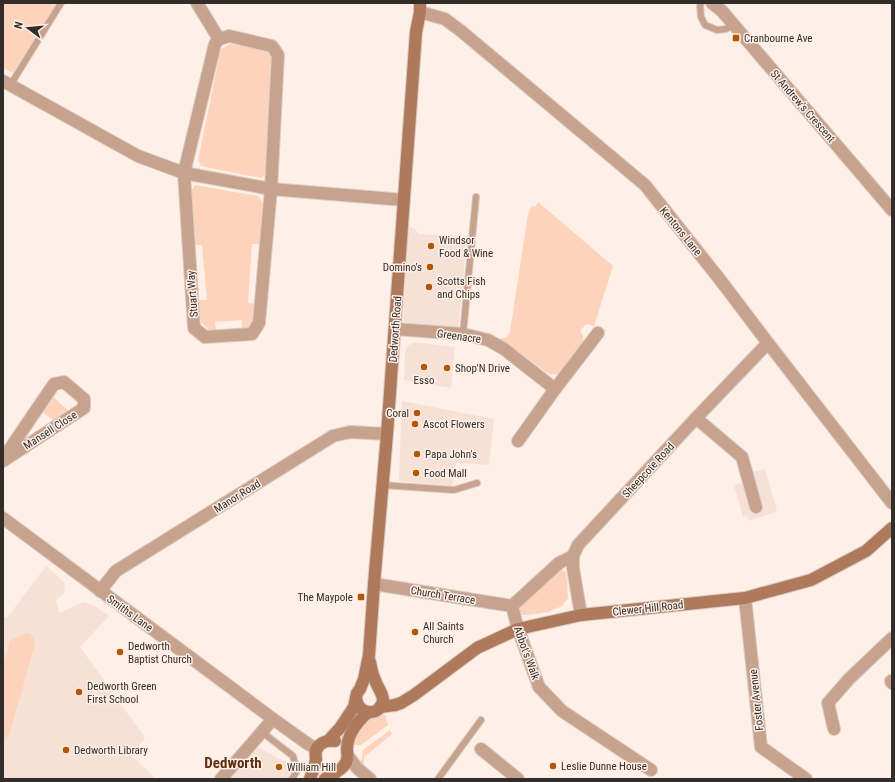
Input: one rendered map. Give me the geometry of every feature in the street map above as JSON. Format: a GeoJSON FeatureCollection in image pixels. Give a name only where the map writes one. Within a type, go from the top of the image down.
{"type":"FeatureCollection","features":[{"type":"Feature","properties":{"kind":"main road","name":"Dedworth Road"},"geometry":{"type":"LineString","coordinates":[[317,754],[324,742],[329,740],[340,728],[354,707],[366,674],[369,654],[395,329],[416,32],[420,7]]}},
{"type":"Feature","properties":{"kind":"main road","name":"Clewer Hill Road"},"geometry":{"type":"LineString","coordinates":[[380,708],[401,703],[477,648],[518,629],[581,615],[745,598],[811,580],[866,551],[892,528]]}},
{"type":"Feature","properties":{"kind":"main road","name":"Dedworth Road"},"geometry":{"type":"LineString","coordinates":[[369,654],[373,675],[383,699],[380,708]]}},
{"type":"Feature","properties":{"kind":"main road"},"geometry":{"type":"LineString","coordinates":[[380,708],[373,712],[368,712],[359,707],[357,702],[358,693],[364,686],[373,686],[398,698],[407,699]]}},
{"type":"Feature","properties":{"kind":"main road"},"geometry":{"type":"LineString","coordinates":[[317,754],[319,767],[330,773],[334,774],[345,766],[347,761],[348,741],[354,728],[368,712]]}},
{"type":"Feature","properties":{"kind":"main road"},"geometry":{"type":"LineString","coordinates":[[329,740],[339,742],[344,746],[347,753]]}},
{"type":"Feature","properties":{"kind":"main road"},"geometry":{"type":"LineString","coordinates":[[310,779],[317,754]]}},
{"type":"Feature","properties":{"kind":"street"},"geometry":{"type":"LineString","coordinates":[[197,3],[219,39]]}},
{"type":"Feature","properties":{"kind":"street","name":"St Andrew's Crescent"},"geometry":{"type":"LineString","coordinates":[[712,3],[724,7],[733,24],[892,210]]}},
{"type":"Feature","properties":{"kind":"street","name":"Kentons Lane"},"geometry":{"type":"LineString","coordinates":[[420,7],[445,19],[461,31],[645,185],[892,503]]}},
{"type":"Feature","properties":{"kind":"street"},"geometry":{"type":"LineString","coordinates":[[184,173],[215,44],[219,39],[229,36],[272,46],[278,55],[271,190]]}},
{"type":"Feature","properties":{"kind":"street"},"geometry":{"type":"LineString","coordinates":[[7,83],[138,156],[184,173],[271,190],[404,200]]}},
{"type":"Feature","properties":{"kind":"street","name":"Stuart Way"},"geometry":{"type":"LineString","coordinates":[[184,173],[194,328],[205,337],[252,334],[259,323],[271,190]]}},
{"type":"Feature","properties":{"kind":"street","name":"Greenacre"},"geometry":{"type":"LineString","coordinates":[[395,329],[463,334],[488,340],[504,349],[555,389]]}},
{"type":"Feature","properties":{"kind":"street"},"geometry":{"type":"LineString","coordinates":[[518,441],[555,389],[598,333]]}},
{"type":"Feature","properties":{"kind":"street","name":"Sheepcote Road"},"geometry":{"type":"LineString","coordinates":[[573,556],[578,545],[768,343]]}},
{"type":"Feature","properties":{"kind":"street","name":"Mansell Close"},"geometry":{"type":"LineString","coordinates":[[64,382],[84,399],[84,408],[3,460],[54,384],[64,382]]}},
{"type":"Feature","properties":{"kind":"street"},"geometry":{"type":"LineString","coordinates":[[696,418],[742,457],[756,507]]}},
{"type":"Feature","properties":{"kind":"street","name":"Manor Road"},"geometry":{"type":"LineString","coordinates":[[100,591],[116,571],[333,436],[350,432],[387,434]]}},
{"type":"Feature","properties":{"kind":"street","name":"Smiths Lane"},"geometry":{"type":"LineString","coordinates":[[3,518],[308,744],[317,754]]}},
{"type":"Feature","properties":{"kind":"street"},"geometry":{"type":"LineString","coordinates":[[512,606],[559,563],[573,556]]}},
{"type":"Feature","properties":{"kind":"street"},"geometry":{"type":"LineString","coordinates":[[573,556],[572,568],[581,615]]}},
{"type":"Feature","properties":{"kind":"street","name":"Church Terrace"},"geometry":{"type":"LineString","coordinates":[[374,584],[512,606]]}},
{"type":"Feature","properties":{"kind":"street","name":"Foster Avenue"},"geometry":{"type":"LineString","coordinates":[[745,598],[761,747],[806,779]]}},
{"type":"Feature","properties":{"kind":"street","name":"Abbot's Walk"},"geometry":{"type":"LineString","coordinates":[[512,606],[518,629],[539,687],[562,711],[651,770]]}},
{"type":"Feature","properties":{"kind":"street"},"geometry":{"type":"LineString","coordinates":[[834,729],[828,703],[849,679],[892,638]]}},
{"type":"Feature","properties":{"kind":"street"},"geometry":{"type":"LineString","coordinates":[[221,779],[273,719]]}},
{"type":"Feature","properties":{"kind":"street"},"geometry":{"type":"LineString","coordinates":[[481,749],[518,779]]}},
{"type":"Feature","properties":{"kind":"street"},"geometry":{"type":"LineString","coordinates":[[347,753],[357,768],[368,777]]}},
{"type":"Feature","properties":{"kind":"street"},"geometry":{"type":"LineString","coordinates":[[334,774],[355,771],[368,777]]}},
{"type":"Feature","properties":{"kind":"lane"},"geometry":{"type":"LineString","coordinates":[[7,83],[62,3]]}},
{"type":"Feature","properties":{"kind":"lane"},"geometry":{"type":"LineString","coordinates":[[701,3],[701,17],[706,25],[718,30],[726,29],[733,24]]}},
{"type":"Feature","properties":{"kind":"lane"},"geometry":{"type":"LineString","coordinates":[[463,334],[476,197]]}},
{"type":"Feature","properties":{"kind":"lane"},"geometry":{"type":"LineString","coordinates":[[382,485],[454,490],[478,483]]}},
{"type":"Feature","properties":{"kind":"lane"},"geometry":{"type":"LineString","coordinates":[[438,779],[481,720]]}},
{"type":"Feature","properties":{"kind":"lane"},"geometry":{"type":"LineString","coordinates":[[262,732],[293,756],[297,771],[292,779]]}},
{"type":"Feature","properties":{"kind":"shaded area"},"geometry":{"type":"Polygon","coordinates":[[[3,3],[57,3],[13,73],[3,68],[3,3]]]}},
{"type":"Feature","properties":{"kind":"shaded area"},"geometry":{"type":"Polygon","coordinates":[[[230,44],[266,50],[273,58],[267,172],[261,178],[201,166],[198,160],[221,49],[230,44]]]}},
{"type":"Feature","properties":{"kind":"shaded area"},"geometry":{"type":"Polygon","coordinates":[[[195,185],[258,196],[263,203],[260,244],[252,244],[248,303],[256,304],[255,319],[249,327],[242,330],[242,320],[215,322],[216,331],[209,330],[201,322],[198,300],[207,300],[202,245],[194,245],[190,193],[195,185]]]}},
{"type":"Feature","properties":{"kind":"shaded area"},"geometry":{"type":"Polygon","coordinates":[[[538,202],[613,266],[594,326],[586,324],[580,331],[583,335],[583,342],[561,373],[555,374],[546,372],[515,349],[495,340],[496,338],[506,337],[510,332],[528,214],[532,206],[535,207],[538,202]]]}},
{"type":"Feature","properties":{"kind":"shaded area"},"geometry":{"type":"Polygon","coordinates":[[[408,226],[415,229],[419,234],[467,237],[458,328],[410,326],[403,320],[408,226]]]}},
{"type":"Feature","properties":{"kind":"shaded area"},"geometry":{"type":"Polygon","coordinates":[[[415,342],[455,347],[451,388],[404,380],[406,348],[411,343],[415,342]]]}},
{"type":"Feature","properties":{"kind":"shaded area"},"geometry":{"type":"Polygon","coordinates":[[[52,396],[71,413],[56,423],[43,412],[52,396]]]}},
{"type":"Feature","properties":{"kind":"shaded area"},"geometry":{"type":"Polygon","coordinates":[[[402,401],[494,419],[489,465],[456,463],[453,483],[451,486],[399,481],[402,401]]]}},
{"type":"Feature","properties":{"kind":"shaded area"},"geometry":{"type":"Polygon","coordinates":[[[765,469],[777,511],[748,521],[747,516],[743,517],[734,485],[743,483],[745,478],[756,471],[765,469]]]}},
{"type":"Feature","properties":{"kind":"shaded area"},"geometry":{"type":"Polygon","coordinates":[[[46,566],[65,583],[64,593],[56,600],[59,613],[84,602],[95,606],[109,616],[80,647],[145,738],[131,755],[156,779],[3,779],[3,616],[7,618],[46,566]]]}},
{"type":"Feature","properties":{"kind":"shaded area"},"geometry":{"type":"Polygon","coordinates":[[[557,570],[565,571],[567,580],[568,598],[562,606],[548,612],[517,615],[517,609],[557,570]]]}},
{"type":"Feature","properties":{"kind":"shaded area"},"geometry":{"type":"Polygon","coordinates":[[[29,633],[35,639],[35,644],[9,736],[3,738],[3,666],[10,640],[29,633]]]}},
{"type":"Feature","properties":{"kind":"shaded area"},"geometry":{"type":"Polygon","coordinates":[[[378,715],[385,715],[388,725],[361,745],[353,745],[359,732],[367,721],[378,715]]]}},
{"type":"Feature","properties":{"kind":"shaded area"},"geometry":{"type":"Polygon","coordinates":[[[390,730],[392,734],[364,757],[364,764],[361,763],[363,750],[390,730]]]}},
{"type":"Feature","properties":{"kind":"shaded area"},"geometry":{"type":"Polygon","coordinates":[[[254,745],[288,763],[292,779],[220,779],[254,745]]]}},
{"type":"Feature","properties":{"kind":"place","name":"Cranbourne Ave"},"geometry":{"type":"Point","coordinates":[736,38]}},
{"type":"Feature","properties":{"kind":"place","name":"Windsor Food & Wine"},"geometry":{"type":"Point","coordinates":[431,246]}},
{"type":"Feature","properties":{"kind":"place","name":"Domino's"},"geometry":{"type":"Point","coordinates":[430,267]}},
{"type":"Feature","properties":{"kind":"place","name":"Scotts Fish and Chips"},"geometry":{"type":"Point","coordinates":[429,287]}},
{"type":"Feature","properties":{"kind":"place","name":"Esso"},"geometry":{"type":"Point","coordinates":[424,367]}},
{"type":"Feature","properties":{"kind":"place","name":"Shop'N Drive"},"geometry":{"type":"Point","coordinates":[447,368]}},
{"type":"Feature","properties":{"kind":"place","name":"Coral"},"geometry":{"type":"Point","coordinates":[417,413]}},
{"type":"Feature","properties":{"kind":"place","name":"Ascot Flowers"},"geometry":{"type":"Point","coordinates":[415,424]}},
{"type":"Feature","properties":{"kind":"place","name":"Papa John's"},"geometry":{"type":"Point","coordinates":[417,454]}},
{"type":"Feature","properties":{"kind":"place","name":"Food Mall"},"geometry":{"type":"Point","coordinates":[416,473]}},
{"type":"Feature","properties":{"kind":"place","name":"The Maypole"},"geometry":{"type":"Point","coordinates":[361,597]}},
{"type":"Feature","properties":{"kind":"place","name":"All Saints Church"},"geometry":{"type":"Point","coordinates":[415,632]}},
{"type":"Feature","properties":{"kind":"place","name":"Dedworth Baptist Church"},"geometry":{"type":"Point","coordinates":[120,652]}},
{"type":"Feature","properties":{"kind":"place","name":"Dedworth Green First School"},"geometry":{"type":"Point","coordinates":[79,692]}},
{"type":"Feature","properties":{"kind":"place","name":"Dedworth Library"},"geometry":{"type":"Point","coordinates":[66,750]}},
{"type":"Feature","properties":{"kind":"place","name":"Leslie Dunne House"},"geometry":{"type":"Point","coordinates":[553,766]}},
{"type":"Feature","properties":{"kind":"place","name":"William Hill"},"geometry":{"type":"Point","coordinates":[279,767]}},
{"type":"Feature","properties":{"kind":"district","name":"Dedworth"},"geometry":{"type":"Point","coordinates":[233,763]}}]}
